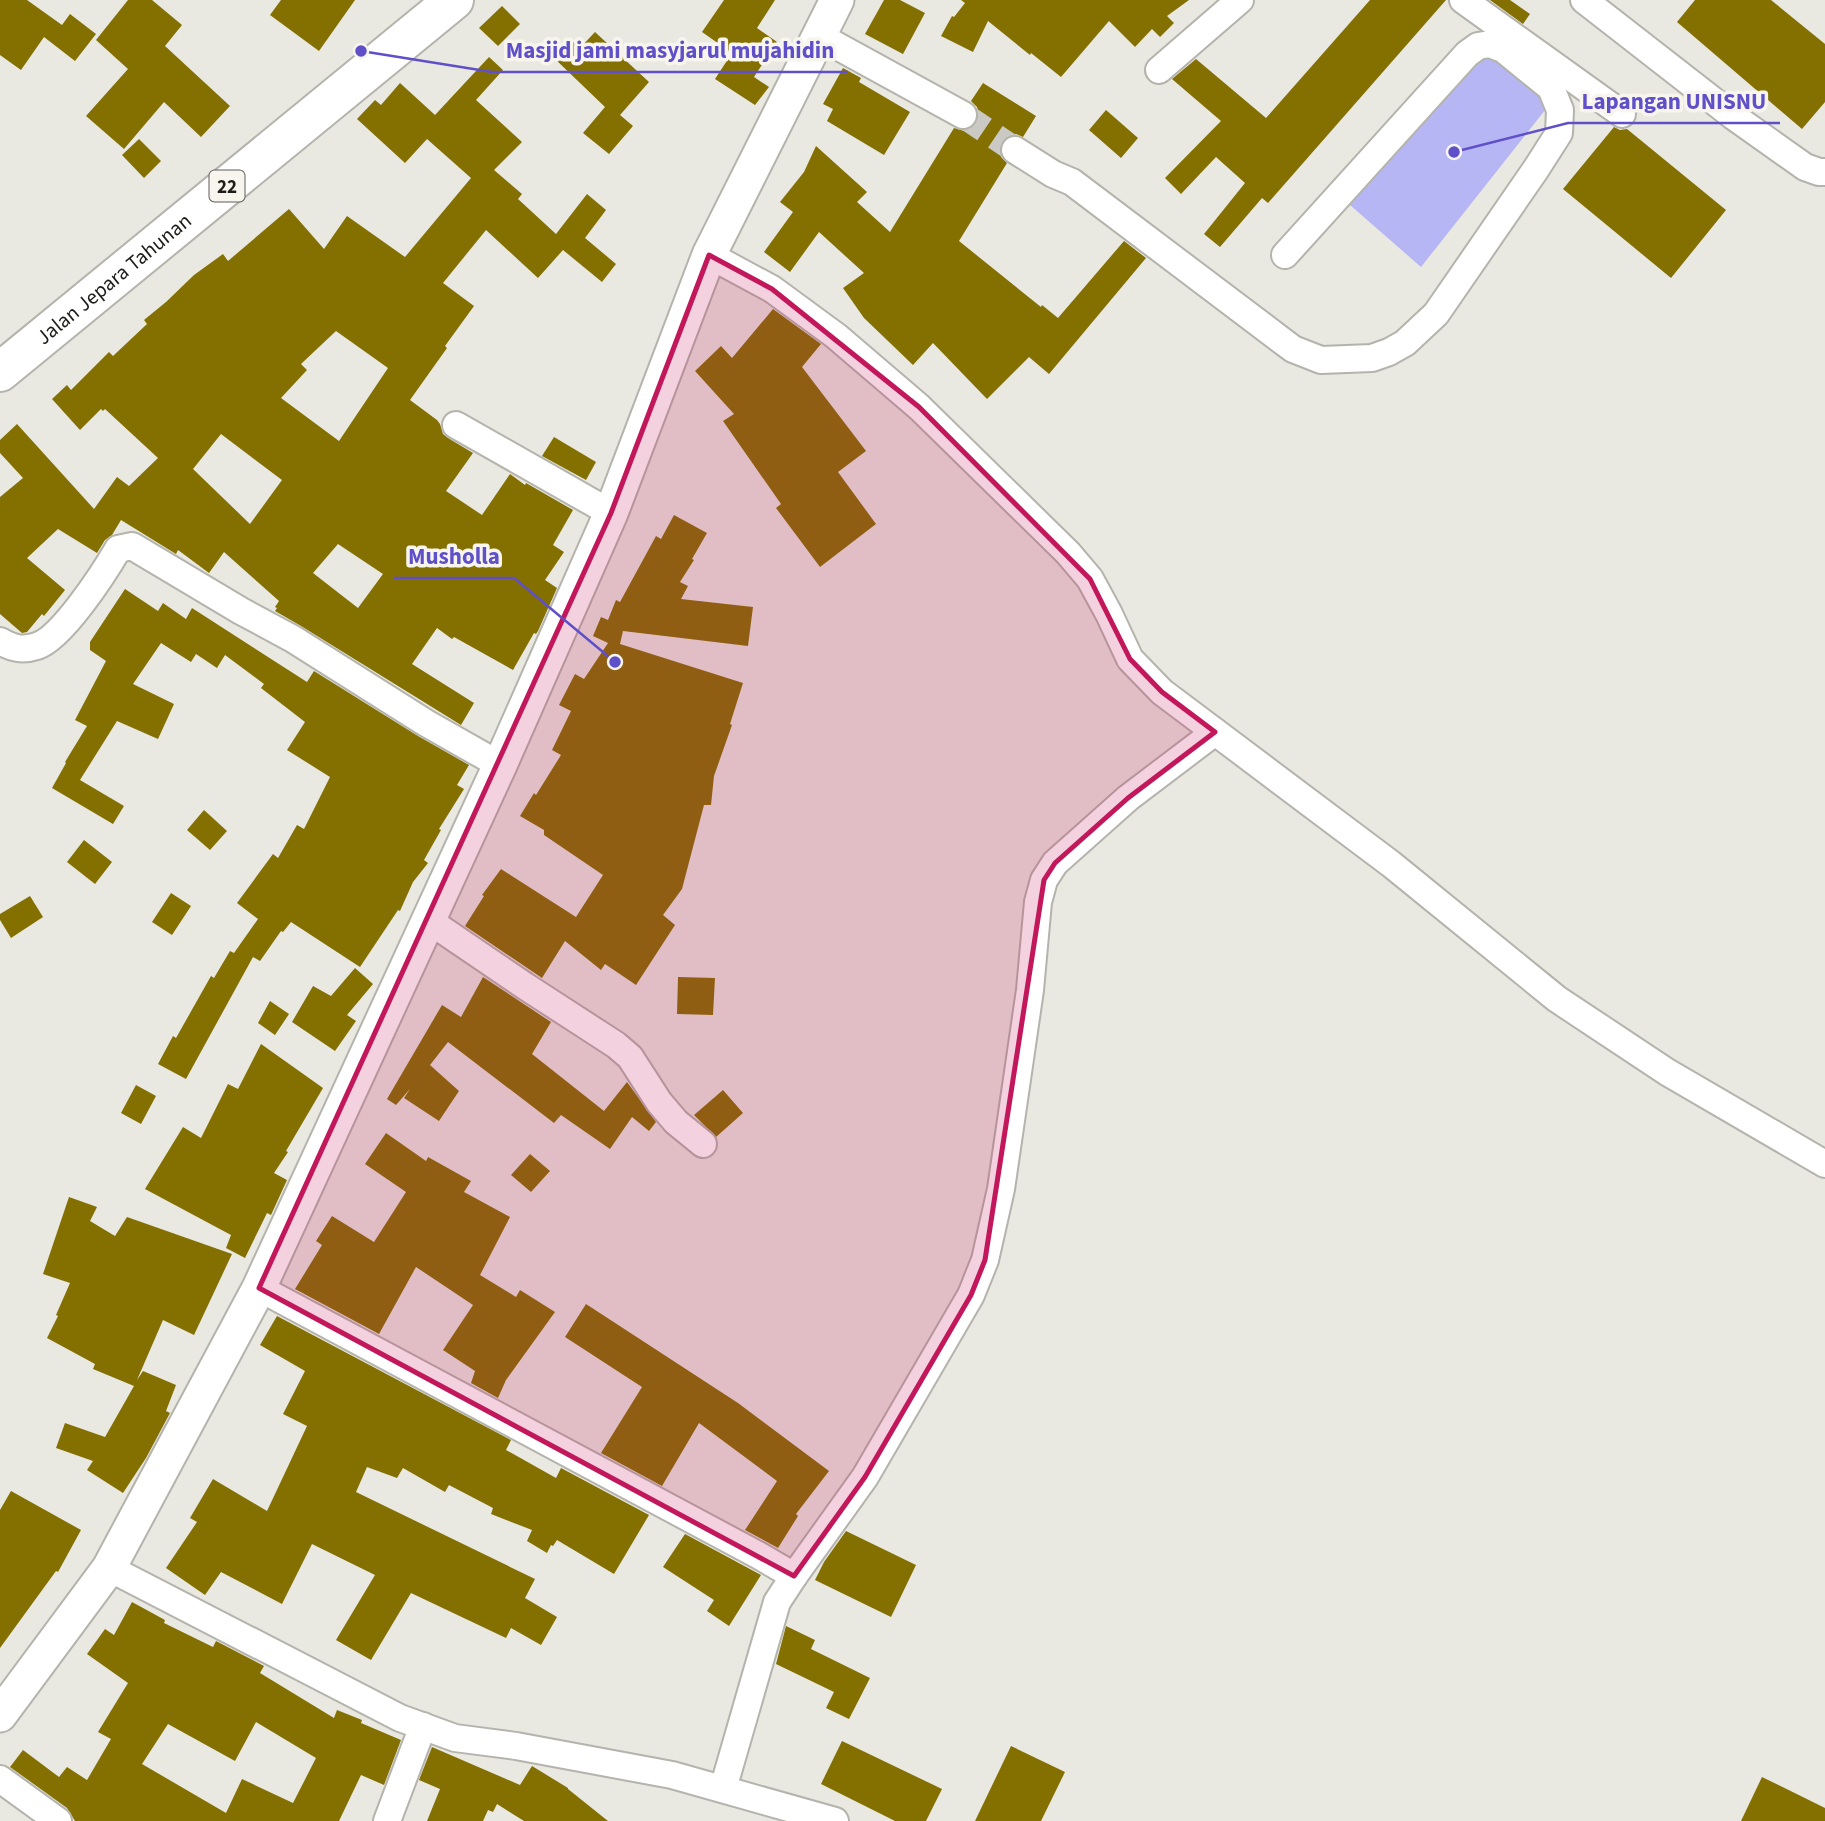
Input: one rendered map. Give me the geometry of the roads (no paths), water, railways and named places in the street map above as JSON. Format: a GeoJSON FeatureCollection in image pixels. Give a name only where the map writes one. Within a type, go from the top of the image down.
{"type":"FeatureCollection","features":[{"type":"Feature","properties":{"kind":"highway","name":"Jalan Jepara Tahunan"},"geometry":{"type":"LineString","coordinates":[[0,372],[454,0]]}},
{"type":"Feature","properties":{"kind":"main road"},"geometry":{"type":"LineString","coordinates":[[0,1715],[109,1568],[259,1288],[500,765],[611,513],[709,255],[837,0]]}},
{"type":"Feature","properties":{"kind":"street"},"geometry":{"type":"LineString","coordinates":[[1159,70],[1240,0]]}},
{"type":"Feature","properties":{"kind":"street"},"geometry":{"type":"LineString","coordinates":[[1463,0],[1622,114]]}},
{"type":"Feature","properties":{"kind":"street"},"geometry":{"type":"LineString","coordinates":[[1584,0],[1743,123],[1805,167],[1825,172]]}},
{"type":"Feature","properties":{"kind":"street"},"geometry":{"type":"LineString","coordinates":[[819,36],[962,115]]}},
{"type":"Feature","properties":{"kind":"street"},"geometry":{"type":"LineString","coordinates":[[1015,150],[1053,174],[1072,182],[1293,349],[1321,360],[1373,358],[1405,343],[1436,314],[1536,169],[1559,133],[1560,110],[1551,88],[1503,49],[1490,44],[1478,46],[1467,54],[1285,255]]}},
{"type":"Feature","properties":{"kind":"street"},"geometry":{"type":"LineString","coordinates":[[709,255],[772,289],[836,336],[919,407],[1068,553],[1090,579],[1130,659],[1161,692],[1391,864],[1557,999],[1667,1072],[1825,1164]]}},
{"type":"Feature","properties":{"kind":"street"},"geometry":{"type":"LineString","coordinates":[[456,425],[611,513]]}},
{"type":"Feature","properties":{"kind":"street"},"geometry":{"type":"LineString","coordinates":[[0,641],[14,649],[37,646],[57,634],[118,549],[131,546],[293,639],[426,723],[500,765]]}},
{"type":"Feature","properties":{"kind":"street"},"geometry":{"type":"LineString","coordinates":[[723,1789],[777,1602],[865,1477],[971,1295],[985,1260],[1000,1189],[1030,990],[1038,902],[1044,880],[1055,863],[1128,797],[1215,732]]}},
{"type":"Feature","properties":{"kind":"street"},"geometry":{"type":"LineString","coordinates":[[428,920],[616,1045],[630,1057],[659,1102],[676,1122],[703,1144]]}},
{"type":"Feature","properties":{"kind":"street"},"geometry":{"type":"LineString","coordinates":[[259,1288],[794,1576]]}},
{"type":"Feature","properties":{"kind":"street"},"geometry":{"type":"LineString","coordinates":[[109,1568],[400,1718],[455,1738],[516,1746],[672,1775],[835,1821]]}},
{"type":"Feature","properties":{"kind":"street"},"geometry":{"type":"LineString","coordinates":[[387,1821],[423,1726]]}},
{"type":"Feature","properties":{"kind":"street"},"geometry":{"type":"LineString","coordinates":[[0,1779],[58,1821]]}},
{"type":"Feature","properties":{"kind":"tunnel"},"geometry":{"type":"LineString","coordinates":[[963,115],[1015,150]]}},
{"type":"Feature","properties":{"kind":"place","name":"Masjid jami masyjarul mujahidin"},"geometry":{"type":"Point","coordinates":[361,51]}},
{"type":"Feature","properties":{"kind":"place","name":"Lapangan UNISNU"},"geometry":{"type":"Point","coordinates":[1454,152]}},
{"type":"Feature","properties":{"kind":"place","name":"Musholla"},"geometry":{"type":"Point","coordinates":[615,662]}}]}
